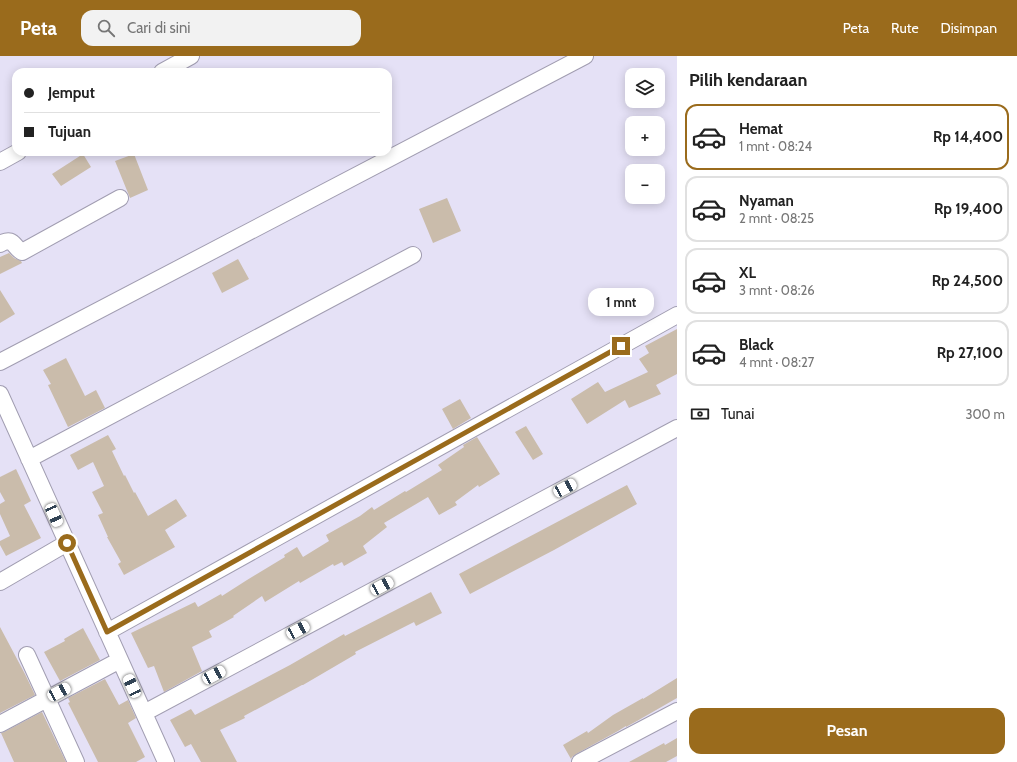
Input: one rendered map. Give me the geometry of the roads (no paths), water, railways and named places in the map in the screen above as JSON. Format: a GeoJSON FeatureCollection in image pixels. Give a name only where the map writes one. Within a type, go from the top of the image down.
{"type":"FeatureCollection","features":[{"type":"Feature","properties":{"kind":"street"},"geometry":{"type":"LineString","coordinates":[[169,68],[191,56]]}},
{"type":"Feature","properties":{"kind":"street"},"geometry":{"type":"LineString","coordinates":[[0,362],[585,56]]}},
{"type":"Feature","properties":{"kind":"street"},"geometry":{"type":"LineString","coordinates":[[0,162],[12,155]]}},
{"type":"Feature","properties":{"kind":"street"},"geometry":{"type":"LineString","coordinates":[[0,244],[9,241],[14,243],[22,252],[120,198]]}},
{"type":"Feature","properties":{"kind":"street"},"geometry":{"type":"LineString","coordinates":[[29,459],[412,255]]}},
{"type":"Feature","properties":{"kind":"street"},"geometry":{"type":"LineString","coordinates":[[107,632],[677,315]]}},
{"type":"Feature","properties":{"kind":"street"},"geometry":{"type":"LineString","coordinates":[[0,394],[166,762]]}},
{"type":"Feature","properties":{"kind":"street"},"geometry":{"type":"LineString","coordinates":[[144,713],[677,428]]}},
{"type":"Feature","properties":{"kind":"street"},"geometry":{"type":"LineString","coordinates":[[0,582],[67,543]]}},
{"type":"Feature","properties":{"kind":"street"},"geometry":{"type":"LineString","coordinates":[[27,656],[76,762]]}},
{"type":"Feature","properties":{"kind":"street"},"geometry":{"type":"LineString","coordinates":[[0,724],[120,660]]}},
{"type":"Feature","properties":{"kind":"street"},"geometry":{"type":"LineString","coordinates":[[580,762],[677,711]]}}]}
